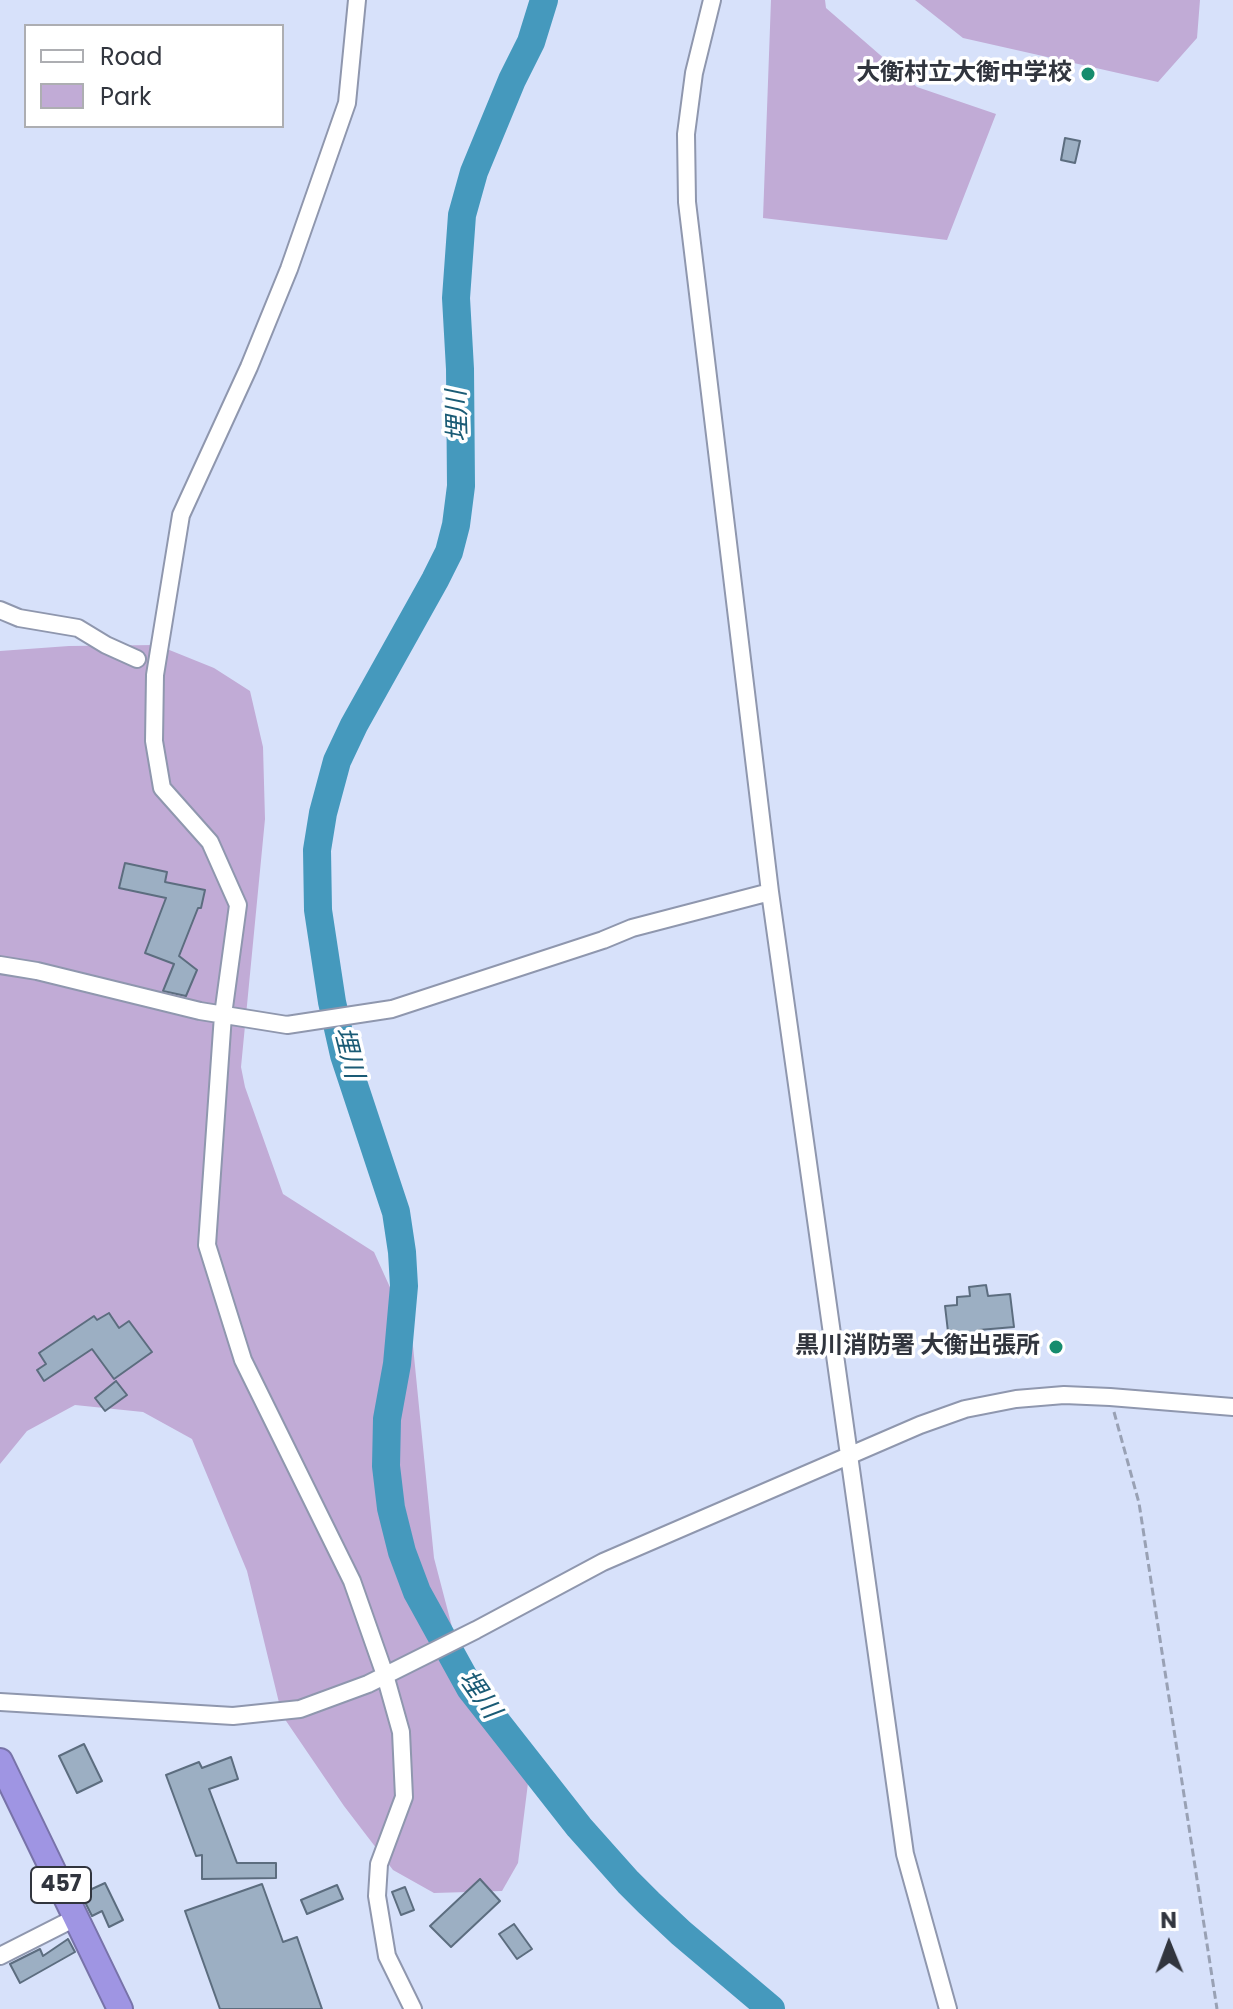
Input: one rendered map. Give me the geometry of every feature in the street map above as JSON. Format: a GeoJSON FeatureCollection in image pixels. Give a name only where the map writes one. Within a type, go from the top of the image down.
{"type":"FeatureCollection","features":[{"type":"Feature","properties":{"kind":"highway","name":"457"},"geometry":{"type":"LineString","coordinates":[[0,1761],[120,2009]]}},
{"type":"Feature","properties":{"kind":"street"},"geometry":{"type":"LineString","coordinates":[[357,0],[347,103],[289,269],[249,367],[181,515],[155,675],[154,741],[162,788],[210,842],[238,905],[223,1015],[207,1245],[243,1360],[352,1581],[389,1673],[401,1732],[404,1797],[379,1864],[377,1896],[387,1956],[413,2009]]}},
{"type":"Feature","properties":{"kind":"street"},"geometry":{"type":"LineString","coordinates":[[712,0],[694,73],[686,134],[687,202],[770,892],[905,1854],[948,2009]]}},
{"type":"Feature","properties":{"kind":"street"},"geometry":{"type":"LineString","coordinates":[[0,610],[19,618],[78,628],[137,659]]}},
{"type":"Feature","properties":{"kind":"street"},"geometry":{"type":"LineString","coordinates":[[0,965],[7,964],[223,1015],[287,1025],[392,1009],[632,928],[770,892]]}},
{"type":"Feature","properties":{"kind":"street"},"geometry":{"type":"LineString","coordinates":[[0,1702],[233,1716],[300,1709],[368,1684],[603,1562],[849,1455],[965,1409],[1016,1399],[1064,1395],[1233,1407]]}},
{"type":"Feature","properties":{"kind":"street"},"geometry":{"type":"LineString","coordinates":[[0,1956],[77,1917]]}},
{"type":"Feature","properties":{"kind":"path"},"geometry":{"type":"LineString","coordinates":[[1110,1397],[1139,1503],[1217,2009]]}},
{"type":"Feature","properties":{"kind":"green space"},"geometry":{"type":"Polygon","coordinates":[[[771,0],[825,0],[826,8],[917,87],[996,114],[947,240],[763,218],[771,0]]]}},
{"type":"Feature","properties":{"kind":"green space"},"geometry":{"type":"Polygon","coordinates":[[[915,0],[1200,0],[1197,38],[1158,82],[963,38],[915,0]]]}},
{"type":"Feature","properties":{"kind":"green space"},"geometry":{"type":"Polygon","coordinates":[[[157,645],[214,668],[250,691],[263,747],[265,819],[241,1067],[245,1087],[283,1194],[374,1252],[412,1336],[434,1558],[474,1711],[528,1783],[518,1863],[502,1891],[434,1893],[393,1870],[344,1806],[282,1715],[247,1571],[192,1439],[143,1412],[75,1405],[27,1431],[0,1464],[0,651],[157,645]]]}},
{"type":"Feature","properties":{"kind":"building"},"geometry":{"type":"Polygon","coordinates":[[[1065,138],[1080,141],[1075,163],[1061,160],[1065,138]]]}},
{"type":"Feature","properties":{"kind":"building"},"geometry":{"type":"Polygon","coordinates":[[[125,863],[167,872],[165,882],[205,890],[201,908],[198,908],[179,956],[197,970],[186,996],[163,991],[174,964],[145,953],[166,898],[119,888],[125,863]]]}},
{"type":"Feature","properties":{"kind":"building"},"geometry":{"type":"Polygon","coordinates":[[[986,1285],[988,1296],[1010,1294],[1014,1327],[979,1330],[979,1333],[973,1334],[974,1346],[950,1349],[945,1306],[957,1305],[957,1297],[970,1296],[969,1287],[986,1285]]]}},
{"type":"Feature","properties":{"kind":"building"},"geometry":{"type":"Polygon","coordinates":[[[109,1313],[119,1328],[129,1321],[152,1352],[114,1379],[92,1349],[44,1381],[37,1370],[46,1364],[39,1353],[94,1316],[97,1320],[109,1313]]]}},
{"type":"Feature","properties":{"kind":"building"},"geometry":{"type":"Polygon","coordinates":[[[116,1381],[127,1395],[105,1411],[95,1398],[116,1381]]]}},
{"type":"Feature","properties":{"kind":"building"},"geometry":{"type":"Polygon","coordinates":[[[84,1744],[102,1781],[77,1793],[59,1756],[84,1744]]]}},
{"type":"Feature","properties":{"kind":"building"},"geometry":{"type":"Polygon","coordinates":[[[231,1757],[238,1779],[209,1789],[237,1863],[276,1863],[276,1878],[202,1879],[202,1855],[196,1856],[166,1775],[199,1762],[202,1768],[231,1757]]]}},
{"type":"Feature","properties":{"kind":"building"},"geometry":{"type":"Polygon","coordinates":[[[480,1879],[500,1901],[451,1947],[430,1926],[480,1879]]]}},
{"type":"Feature","properties":{"kind":"building"},"geometry":{"type":"Polygon","coordinates":[[[105,1883],[123,1920],[109,1927],[102,1911],[92,1916],[81,1894],[105,1883]]]}},
{"type":"Feature","properties":{"kind":"building"},"geometry":{"type":"Polygon","coordinates":[[[262,1884],[283,1942],[297,1937],[322,2009],[220,2009],[185,1911],[262,1884]]]}},
{"type":"Feature","properties":{"kind":"building"},"geometry":{"type":"Polygon","coordinates":[[[337,1885],[343,1899],[307,1914],[301,1900],[337,1885]]]}},
{"type":"Feature","properties":{"kind":"building"},"geometry":{"type":"Polygon","coordinates":[[[405,1887],[414,1910],[401,1915],[392,1892],[405,1887]]]}},
{"type":"Feature","properties":{"kind":"building"},"geometry":{"type":"Polygon","coordinates":[[[514,1924],[532,1949],[517,1959],[499,1934],[514,1924]]]}},
{"type":"Feature","properties":{"kind":"building"},"geometry":{"type":"Polygon","coordinates":[[[68,1939],[75,1952],[20,1983],[10,1964],[40,1949],[43,1956],[68,1939]]]}},
{"type":"Feature","properties":{"kind":"waterway","name":"埋川"},"geometry":{"type":"LineString","coordinates":[[544,0],[531,42],[474,172],[462,215],[456,298],[461,486],[456,525],[449,552],[435,580],[337,761],[317,850],[318,910],[332,1002],[344,1055],[396,1212],[402,1252],[404,1286],[397,1364],[387,1419],[386,1466],[391,1508],[402,1552],[417,1592],[470,1688],[579,1827],[649,1903],[771,2009]]}},
{"type":"Feature","properties":{"kind":"place","name":"大衡村立大衡中学校"},"geometry":{"type":"Point","coordinates":[1088,74]}},
{"type":"Feature","properties":{"kind":"place","name":"黒川消防署 大衡出張所"},"geometry":{"type":"Point","coordinates":[1056,1347]}}]}
